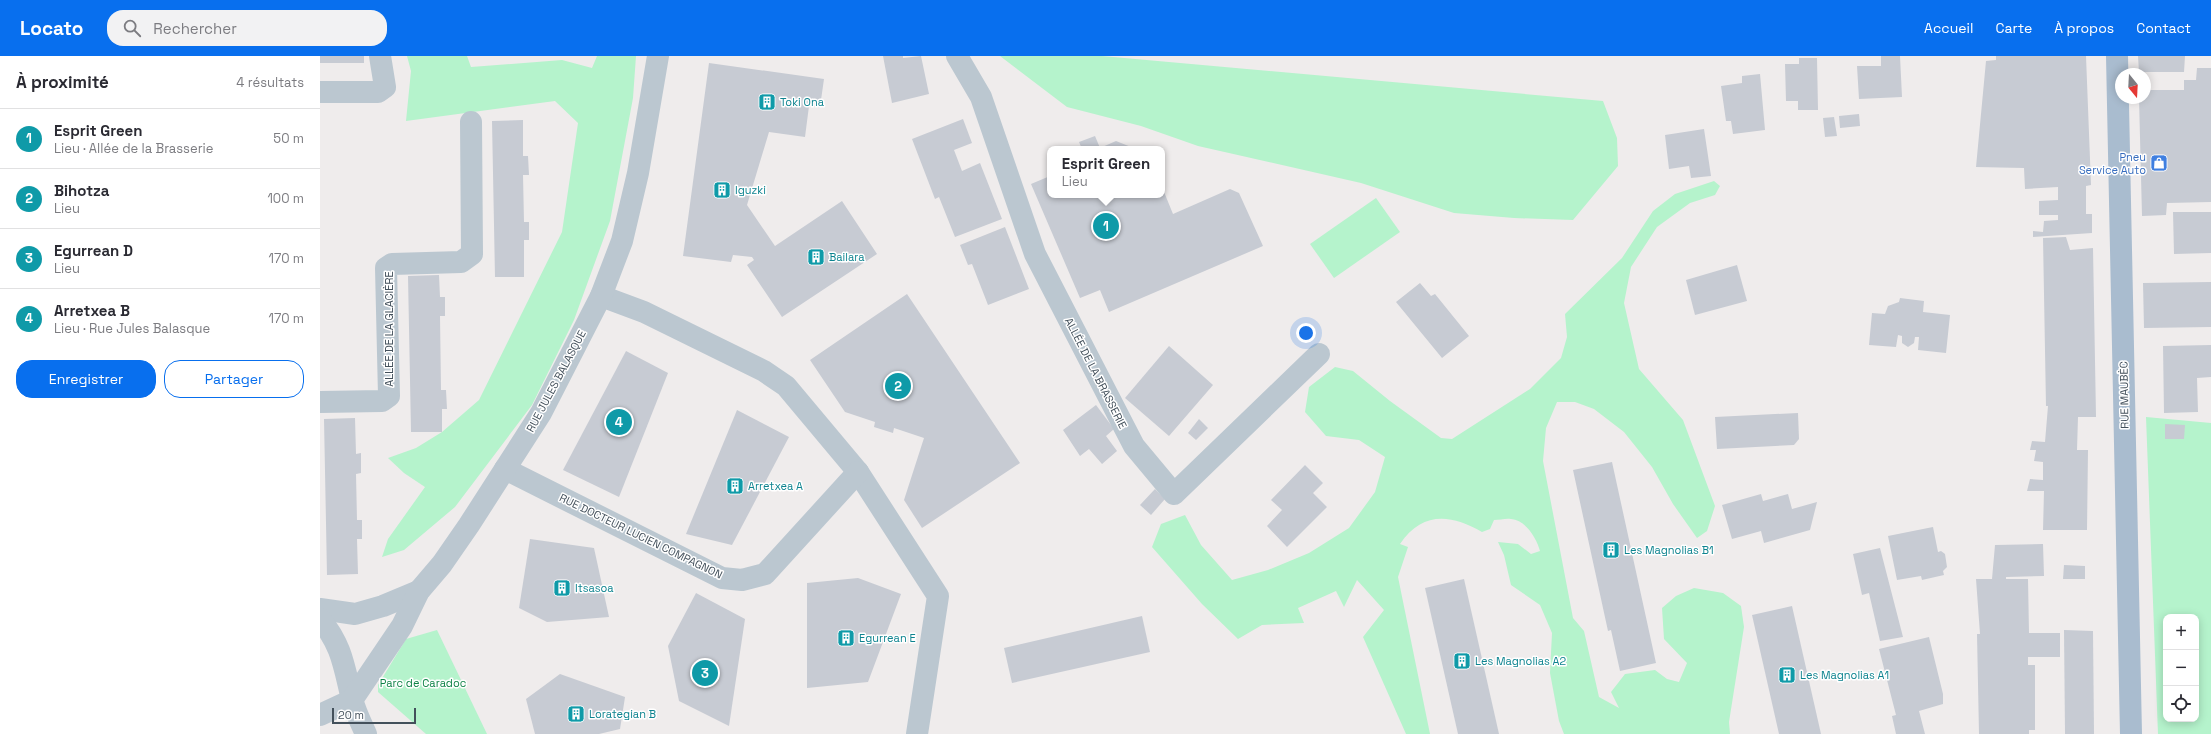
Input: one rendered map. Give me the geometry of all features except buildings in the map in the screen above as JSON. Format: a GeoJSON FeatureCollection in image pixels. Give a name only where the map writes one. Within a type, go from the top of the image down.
{"type":"FeatureCollection","features":[{"type":"Feature","properties":{"kind":"main road","name":"RUE MAUBÈC"},"geometry":{"type":"LineString","coordinates":[[2117,56],[2131,734]]}},
{"type":"Feature","properties":{"kind":"street"},"geometry":{"type":"LineString","coordinates":[[320,92],[378,92],[385,87],[380,56]]}},
{"type":"Feature","properties":{"kind":"street","name":"RUE JULES BALASQUE"},"geometry":{"type":"LineString","coordinates":[[352,700],[402,626],[419,591],[442,564],[541,413],[601,296],[625,226],[638,173],[658,56]]}},
{"type":"Feature","properties":{"kind":"street","name":"ALLÉE DE LA BRASSERIE"},"geometry":{"type":"LineString","coordinates":[[957,56],[981,96],[1035,254],[1134,446],[1174,494],[1319,354]]}},
{"type":"Feature","properties":{"kind":"street","name":"ALLÉE DE LA GLACIÈRE"},"geometry":{"type":"LineString","coordinates":[[320,402],[382,401],[389,396],[386,268],[392,264],[462,262],[472,254],[470,122]]}},
{"type":"Feature","properties":{"kind":"street"},"geometry":{"type":"LineString","coordinates":[[601,296],[644,312],[764,371],[780,382],[828,434],[858,472],[938,596],[917,734]]}},
{"type":"Feature","properties":{"kind":"street","name":"RUE DOCTEUR LUCIEN COMPAGNON"},"geometry":{"type":"LineString","coordinates":[[505,469],[722,578],[742,580],[765,574],[778,562],[858,472]]}},
{"type":"Feature","properties":{"kind":"street"},"geometry":{"type":"LineString","coordinates":[[320,609],[355,614],[383,606],[419,591]]}},
{"type":"Feature","properties":{"kind":"street"},"geometry":{"type":"LineString","coordinates":[[320,619],[329,629],[340,649],[352,700],[366,734]]}},
{"type":"Feature","properties":{"kind":"street"},"geometry":{"type":"LineString","coordinates":[[320,715],[352,700]]}},
{"type":"Feature","properties":{"kind":"green space"},"geometry":{"type":"Polygon","coordinates":[[[407,56],[467,56],[471,67],[562,60],[592,68],[597,56],[636,56],[633,98],[610,221],[574,320],[532,405],[455,507],[404,550],[382,557],[388,539],[425,487],[404,473],[388,458],[416,448],[442,432],[479,400],[562,232],[578,123],[555,101],[406,121],[411,71],[407,56]]]}},
{"type":"Feature","properties":{"kind":"green space"},"geometry":{"type":"Polygon","coordinates":[[[1000,56],[1102,56],[1603,101],[1617,138],[1618,166],[1573,220],[1514,218],[1454,213],[1361,183],[1198,146],[1141,126],[1067,107],[1000,56]]]}},
{"type":"Feature","properties":{"kind":"green space"},"geometry":{"type":"Polygon","coordinates":[[[1714,181],[1720,186],[1715,195],[1690,203],[1657,227],[1631,267],[1624,303],[1639,369],[1683,420],[1715,506],[1707,531],[1697,538],[1673,504],[1652,467],[1624,432],[1594,409],[1575,402],[1557,402],[1546,428],[1543,461],[1573,618],[1584,631],[1599,697],[1619,708],[1611,692],[1625,674],[1655,670],[1667,679],[1679,682],[1687,663],[1664,639],[1662,608],[1676,596],[1694,588],[1723,593],[1741,606],[1744,627],[1729,722],[1730,734],[1564,734],[1559,721],[1550,673],[1552,633],[1540,605],[1511,585],[1504,555],[1498,542],[1518,544],[1531,554],[1540,551],[1530,531],[1526,526],[1516,520],[1494,520],[1490,529],[1482,532],[1470,526],[1448,519],[1427,521],[1409,533],[1400,544],[1408,547],[1398,577],[1430,734],[1406,734],[1363,637],[1384,610],[1357,580],[1344,607],[1336,591],[1298,608],[1304,623],[1262,625],[1238,639],[1202,604],[1152,547],[1161,524],[1185,515],[1201,545],[1232,580],[1268,570],[1309,553],[1349,528],[1375,492],[1385,457],[1359,440],[1326,436],[1305,412],[1309,387],[1335,367],[1353,371],[1390,401],[1441,438],[1452,439],[1530,389],[1561,358],[1567,337],[1565,314],[1622,258],[1653,211],[1675,194],[1714,181]]]}},
{"type":"Feature","properties":{"kind":"green space"},"geometry":{"type":"Polygon","coordinates":[[[1376,198],[1400,232],[1334,278],[1310,244],[1376,198]]]}},
{"type":"Feature","properties":{"kind":"green space"},"geometry":{"type":"Polygon","coordinates":[[[2146,417],[2211,423],[2211,734],[2158,734],[2146,417]],[[2165,425],[2184,439],[2184,425],[2165,425]]]}},
{"type":"Feature","properties":{"kind":"green space","name":"Parc de Caradoc"},"geometry":{"type":"Polygon","coordinates":[[[437,630],[487,734],[426,734],[378,692],[378,685],[406,639],[437,630]]]}},
{"type":"Feature","properties":{"kind":"place","name":"Toki Ona"},"geometry":{"type":"Point","coordinates":[767,102]}},
{"type":"Feature","properties":{"kind":"place","name":"Pneu Service Auto"},"geometry":{"type":"Point","coordinates":[2159,163]}},
{"type":"Feature","properties":{"kind":"place","name":"Iguzki"},"geometry":{"type":"Point","coordinates":[722,190]}},
{"type":"Feature","properties":{"kind":"place","name":"Esprit Green"},"geometry":{"type":"Point","coordinates":[1106,226]}},
{"type":"Feature","properties":{"kind":"place","name":"Bailara"},"geometry":{"type":"Point","coordinates":[816,257]}},
{"type":"Feature","properties":{"kind":"place","name":"Bihotza"},"geometry":{"type":"Point","coordinates":[898,386]}},
{"type":"Feature","properties":{"kind":"place","name":"Arretxea B"},"geometry":{"type":"Point","coordinates":[619,422]}},
{"type":"Feature","properties":{"kind":"place","name":"Arretxea A"},"geometry":{"type":"Point","coordinates":[735,486]}},
{"type":"Feature","properties":{"kind":"place","name":"Les Magnolias B1"},"geometry":{"type":"Point","coordinates":[1611,550]}},
{"type":"Feature","properties":{"kind":"place","name":"Itsasoa"},"geometry":{"type":"Point","coordinates":[562,588]}},
{"type":"Feature","properties":{"kind":"place","name":"Egurrean E"},"geometry":{"type":"Point","coordinates":[846,638]}},
{"type":"Feature","properties":{"kind":"place","name":"Les Magnolias A2"},"geometry":{"type":"Point","coordinates":[1462,661]}},
{"type":"Feature","properties":{"kind":"place","name":"Egurrean D"},"geometry":{"type":"Point","coordinates":[705,673]}},
{"type":"Feature","properties":{"kind":"place","name":"Les Magnolias A1"},"geometry":{"type":"Point","coordinates":[1787,675]}},
{"type":"Feature","properties":{"kind":"place","name":"Lorategian B"},"geometry":{"type":"Point","coordinates":[576,714]}}]}
